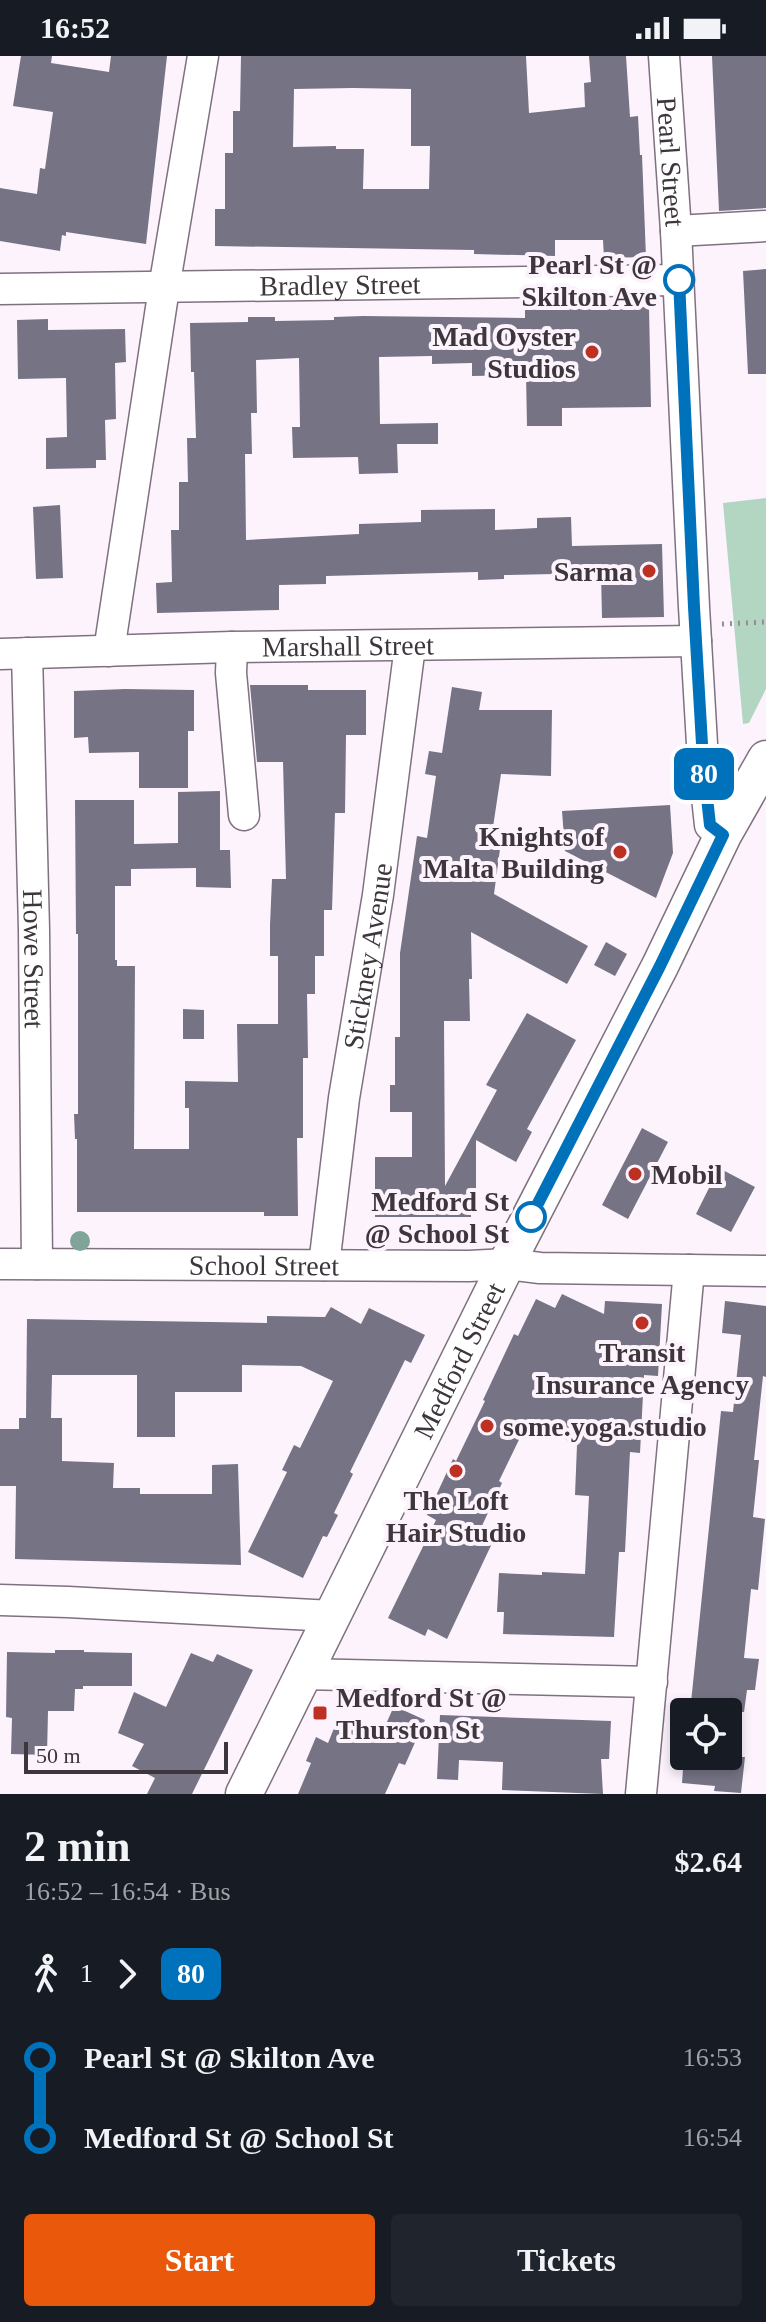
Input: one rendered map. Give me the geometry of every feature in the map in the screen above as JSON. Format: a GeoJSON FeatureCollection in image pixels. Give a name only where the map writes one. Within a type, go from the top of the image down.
{"type":"FeatureCollection","features":[{"type":"Feature","properties":{"kind":"main road","name":"Medford Street"},"geometry":{"type":"LineString","coordinates":[[244,1794],[723,835],[766,759]]}},
{"type":"Feature","properties":{"kind":"street"},"geometry":{"type":"LineString","coordinates":[[109,651],[203,56]]}},
{"type":"Feature","properties":{"kind":"street","name":"Pearl Street"},"geometry":{"type":"LineString","coordinates":[[664,56],[708,812],[710,825],[723,835]]}},
{"type":"Feature","properties":{"kind":"street"},"geometry":{"type":"LineString","coordinates":[[676,231],[766,226]]}},
{"type":"Feature","properties":{"kind":"street","name":"Bradley Street"},"geometry":{"type":"LineString","coordinates":[[0,289],[679,280]]}},
{"type":"Feature","properties":{"kind":"street","name":"Marshall Street"},"geometry":{"type":"LineString","coordinates":[[13,653],[696,641]]}},
{"type":"Feature","properties":{"kind":"street","name":"Stickney Avenue"},"geometry":{"type":"LineString","coordinates":[[324,1265],[344,1098],[378,895],[410,646]]}},
{"type":"Feature","properties":{"kind":"street"},"geometry":{"type":"LineString","coordinates":[[232,647],[231,673],[244,815]]}},
{"type":"Feature","properties":{"kind":"street","name":"Howe Street"},"geometry":{"type":"LineString","coordinates":[[13,653],[34,930],[37,1264]]}},
{"type":"Feature","properties":{"kind":"street","name":"School Street"},"geometry":{"type":"LineString","coordinates":[[0,1264],[507,1264],[540,1268],[766,1271]]}},
{"type":"Feature","properties":{"kind":"street"},"geometry":{"type":"LineString","coordinates":[[641,1794],[689,1270]]}},
{"type":"Feature","properties":{"kind":"street"},"geometry":{"type":"LineString","coordinates":[[0,1600],[332,1616]]}},
{"type":"Feature","properties":{"kind":"street"},"geometry":{"type":"LineString","coordinates":[[303,1674],[652,1682]]}},
{"type":"Feature","properties":{"kind":"path"},"geometry":{"type":"LineString","coordinates":[[721,624],[766,622]]}},
{"type":"Feature","properties":{"kind":"green space"},"geometry":{"type":"Polygon","coordinates":[[[766,498],[766,689],[749,723],[743,724],[723,503],[766,498]]]}},
{"type":"Feature","properties":{"kind":"building"},"geometry":{"type":"Polygon","coordinates":[[[21,56],[52,56],[51,63],[109,72],[111,56],[167,56],[146,244],[66,232],[66,236],[62,235],[60,251],[0,241],[0,188],[37,194],[40,168],[45,169],[53,112],[13,106],[21,56]]]}},
{"type":"Feature","properties":{"kind":"building"},"geometry":{"type":"Polygon","coordinates":[[[241,56],[526,56],[529,113],[585,107],[584,83],[591,82],[589,56],[626,56],[630,117],[638,116],[642,155],[646,257],[604,258],[603,240],[555,240],[555,256],[474,254],[474,250],[215,246],[215,209],[225,209],[225,153],[233,153],[233,111],[240,111],[241,56]],[[294,89],[293,147],[364,149],[363,189],[429,189],[430,146],[411,146],[411,89],[294,89]]]}},
{"type":"Feature","properties":{"kind":"building"},"geometry":{"type":"Polygon","coordinates":[[[712,56],[766,56],[766,208],[719,211],[712,56]]]}},
{"type":"Feature","properties":{"kind":"building"},"geometry":{"type":"Polygon","coordinates":[[[766,269],[766,374],[748,374],[743,271],[766,269]]]}},
{"type":"Feature","properties":{"kind":"building"},"geometry":{"type":"Polygon","coordinates":[[[649,307],[651,407],[562,408],[562,426],[527,426],[526,375],[472,376],[472,363],[432,364],[432,356],[379,357],[380,424],[438,423],[438,444],[397,444],[398,473],[359,474],[358,457],[293,458],[292,427],[300,427],[299,358],[256,360],[257,413],[251,413],[252,454],[245,454],[246,540],[359,534],[359,524],[421,522],[421,510],[495,509],[495,530],[537,528],[537,518],[571,517],[572,546],[662,544],[664,617],[602,618],[601,573],[504,575],[504,579],[478,580],[478,572],[326,576],[326,584],[279,585],[279,610],[157,613],[156,583],[172,582],[171,530],[179,530],[179,482],[188,482],[187,438],[196,438],[190,323],[248,322],[248,317],[275,317],[275,321],[363,316],[525,318],[525,310],[649,307]]]}},
{"type":"Feature","properties":{"kind":"building"},"geometry":{"type":"Polygon","coordinates":[[[48,319],[48,330],[125,329],[126,362],[115,363],[116,419],[105,420],[106,460],[96,460],[96,468],[46,469],[46,438],[67,437],[66,378],[18,379],[17,320],[48,319]]]}},
{"type":"Feature","properties":{"kind":"building"},"geometry":{"type":"Polygon","coordinates":[[[60,505],[63,578],[36,579],[33,507],[60,505]]]}},
{"type":"Feature","properties":{"kind":"building"},"geometry":{"type":"Polygon","coordinates":[[[250,685],[308,685],[308,690],[366,690],[366,735],[346,735],[345,813],[335,813],[332,910],[324,910],[324,956],[315,956],[315,994],[307,994],[308,1058],[303,1058],[303,1138],[297,1138],[298,1216],[264,1216],[264,1212],[77,1212],[74,1114],[78,1114],[75,800],[134,800],[134,844],[178,843],[178,792],[220,791],[220,850],[230,850],[231,888],[196,887],[196,868],[131,869],[131,886],[115,886],[115,960],[117,966],[135,966],[134,1149],[189,1149],[189,1108],[185,1108],[185,1081],[238,1082],[237,1024],[278,1024],[278,956],[270,956],[270,925],[272,879],[286,879],[283,762],[257,762],[250,685]]]}},
{"type":"Feature","properties":{"kind":"building"},"geometry":{"type":"Polygon","coordinates":[[[452,687],[482,692],[479,710],[552,710],[551,776],[501,774],[490,847],[500,849],[494,894],[588,946],[567,984],[471,932],[470,1021],[444,1021],[445,1186],[497,1090],[486,1085],[527,1013],[576,1040],[527,1129],[532,1132],[516,1162],[476,1140],[476,1189],[471,1189],[471,1217],[375,1217],[375,1157],[412,1157],[412,1112],[390,1112],[390,1085],[395,1085],[395,1037],[400,1037],[400,953],[417,836],[427,838],[436,776],[425,774],[429,751],[442,753],[452,687]]]}},
{"type":"Feature","properties":{"kind":"building"},"geometry":{"type":"Polygon","coordinates":[[[194,690],[194,731],[188,731],[188,788],[139,788],[139,752],[89,753],[88,737],[74,738],[74,691],[194,690]]]}},
{"type":"Feature","properties":{"kind":"building","name":"Knights of Malta Building"},"geometry":{"type":"Polygon","coordinates":[[[670,805],[673,853],[656,898],[565,851],[562,811],[670,805]]]}},
{"type":"Feature","properties":{"kind":"building"},"geometry":{"type":"Polygon","coordinates":[[[606,942],[627,954],[615,976],[594,965],[606,942]]]}},
{"type":"Feature","properties":{"kind":"building"},"geometry":{"type":"Polygon","coordinates":[[[183,1009],[204,1010],[204,1039],[183,1039],[183,1009]]]}},
{"type":"Feature","properties":{"kind":"building","name":"Mobil"},"geometry":{"type":"Polygon","coordinates":[[[642,1128],[668,1142],[628,1219],[602,1205],[642,1128]]]}},
{"type":"Feature","properties":{"kind":"building"},"geometry":{"type":"Polygon","coordinates":[[[719,1168],[755,1187],[731,1232],[696,1214],[719,1168]]]}},
{"type":"Feature","properties":{"kind":"building"},"geometry":{"type":"Polygon","coordinates":[[[562,1294],[604,1314],[605,1301],[662,1304],[658,1376],[644,1375],[640,1453],[630,1452],[625,1552],[619,1552],[614,1637],[503,1634],[504,1612],[497,1612],[499,1573],[585,1574],[589,1496],[575,1495],[577,1445],[528,1421],[480,1530],[495,1537],[447,1639],[428,1629],[425,1636],[388,1618],[436,1520],[427,1515],[485,1401],[514,1334],[518,1336],[536,1299],[555,1308],[562,1294]]]}},
{"type":"Feature","properties":{"kind":"building"},"geometry":{"type":"Polygon","coordinates":[[[725,1301],[766,1306],[766,1377],[763,1376],[754,1460],[759,1460],[753,1517],[765,1519],[758,1590],[751,1589],[744,1658],[759,1659],[755,1690],[747,1690],[744,1712],[742,1698],[691,1698],[721,1411],[733,1412],[741,1335],[722,1333],[725,1301]]]}},
{"type":"Feature","properties":{"kind":"building"},"geometry":{"type":"Polygon","coordinates":[[[331,1307],[361,1324],[369,1308],[425,1335],[411,1363],[405,1360],[350,1472],[353,1474],[334,1513],[338,1515],[327,1537],[323,1536],[303,1578],[248,1552],[287,1472],[282,1470],[294,1445],[300,1448],[333,1381],[301,1366],[242,1365],[242,1392],[175,1392],[175,1437],[137,1437],[137,1375],[52,1375],[51,1418],[62,1418],[62,1461],[114,1463],[113,1488],[140,1488],[140,1494],[212,1494],[212,1465],[238,1464],[241,1565],[15,1559],[16,1486],[0,1486],[0,1429],[19,1429],[19,1418],[26,1418],[27,1319],[267,1323],[267,1316],[325,1317],[331,1307]]]}},
{"type":"Feature","properties":{"kind":"building"},"geometry":{"type":"Polygon","coordinates":[[[55,1650],[132,1653],[132,1686],[83,1686],[83,1689],[75,1689],[74,1711],[48,1711],[47,1755],[11,1754],[12,1718],[6,1717],[7,1652],[55,1653],[55,1650]]]}},
{"type":"Feature","properties":{"kind":"building"},"geometry":{"type":"Polygon","coordinates":[[[191,1653],[213,1662],[217,1654],[253,1670],[192,1794],[147,1794],[155,1778],[132,1766],[144,1744],[118,1733],[134,1692],[166,1707],[191,1653]]]}},
{"type":"Feature","properties":{"kind":"building"},"geometry":{"type":"Polygon","coordinates":[[[394,1706],[425,1720],[405,1765],[399,1763],[385,1794],[298,1794],[311,1763],[306,1761],[316,1737],[328,1743],[337,1721],[379,1740],[394,1706]]]}},
{"type":"Feature","properties":{"kind":"building"},"geometry":{"type":"Polygon","coordinates":[[[440,1715],[611,1721],[609,1759],[601,1759],[603,1794],[502,1790],[503,1762],[459,1760],[458,1780],[437,1779],[440,1715]]]}},
{"type":"Feature","properties":{"kind":"building"},"geometry":{"type":"Polygon","coordinates":[[[742,1757],[745,1757],[741,1793],[714,1791],[715,1786],[682,1783],[683,1770],[742,1770],[742,1757]]]}},
{"type":"Feature","properties":{"kind":"bus line","name":"80"},"geometry":{"type":"LineString","coordinates":[[531,1217],[660,966],[723,835],[710,825],[705,787],[679,280]]}},
{"type":"Feature","properties":{"kind":"place","name":"Pearl St @ Skilton Ave"},"geometry":{"type":"Point","coordinates":[679,280]}},
{"type":"Feature","properties":{"kind":"place","name":"Mad Oyster Studios"},"geometry":{"type":"Point","coordinates":[592,352]}},
{"type":"Feature","properties":{"kind":"place","name":"Sarma"},"geometry":{"type":"Point","coordinates":[649,571]}},
{"type":"Feature","properties":{"kind":"place","name":"Knights of Malta Building"},"geometry":{"type":"Point","coordinates":[620,852]}},
{"type":"Feature","properties":{"kind":"place","name":"Mobil"},"geometry":{"type":"Point","coordinates":[635,1174]}},
{"type":"Feature","properties":{"kind":"place","name":"Medford St @ School St"},"geometry":{"type":"Point","coordinates":[531,1217]}},
{"type":"Feature","properties":{"kind":"place","name":"Transit Insurance Agency"},"geometry":{"type":"Point","coordinates":[642,1323]}},
{"type":"Feature","properties":{"kind":"place","name":"some.yoga.studio"},"geometry":{"type":"Point","coordinates":[487,1426]}},
{"type":"Feature","properties":{"kind":"place","name":"The Loft Hair Studio"},"geometry":{"type":"Point","coordinates":[456,1471]}},
{"type":"Feature","properties":{"kind":"place","name":"Medford St @ Thurston St"},"geometry":{"type":"Point","coordinates":[320,1713]}}]}
